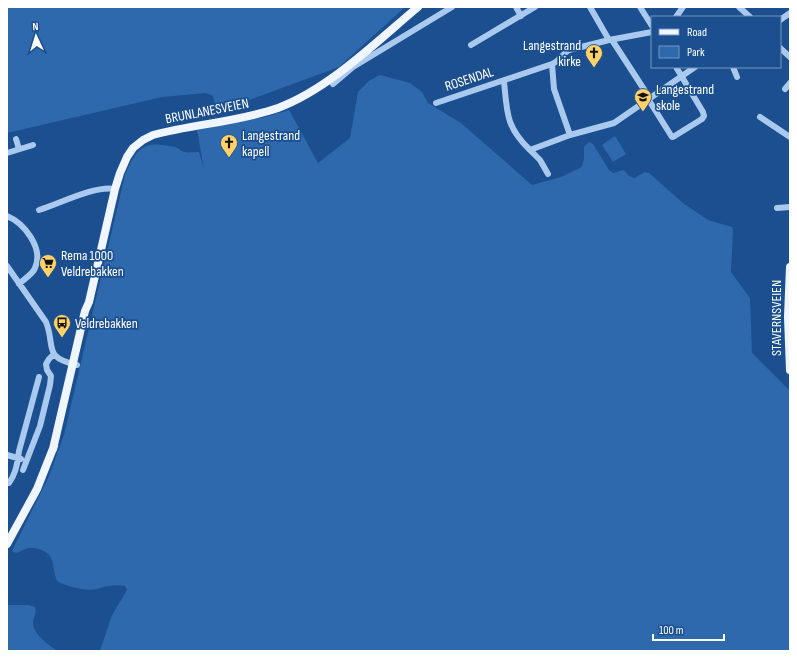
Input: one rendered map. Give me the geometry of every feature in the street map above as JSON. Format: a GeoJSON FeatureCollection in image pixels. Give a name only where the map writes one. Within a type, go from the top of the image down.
{"type":"FeatureCollection","features":[{"type":"Feature","properties":{"kind":"main road","name":"BRUNLANESVEIEN"},"geometry":{"type":"LineString","coordinates":[[7,544],[37,489],[53,450],[89,311],[89,302],[115,189],[127,157],[133,148],[143,140],[153,135],[263,112],[286,104],[316,88],[337,74],[418,7]]}},
{"type":"Feature","properties":{"kind":"main road","name":"STAVERNSVEIEN"},"geometry":{"type":"LineString","coordinates":[[790,267],[788,309],[790,370]]}},
{"type":"Feature","properties":{"kind":"street"},"geometry":{"type":"LineString","coordinates":[[334,84],[349,70],[452,7]]}},
{"type":"Feature","properties":{"kind":"street"},"geometry":{"type":"LineString","coordinates":[[516,7],[522,16]]}},
{"type":"Feature","properties":{"kind":"street"},"geometry":{"type":"LineString","coordinates":[[471,45],[535,7]]}},
{"type":"Feature","properties":{"kind":"street"},"geometry":{"type":"LineString","coordinates":[[640,7],[651,24]]}},
{"type":"Feature","properties":{"kind":"street"},"geometry":{"type":"LineString","coordinates":[[677,16],[683,7]]}},
{"type":"Feature","properties":{"kind":"street"},"geometry":{"type":"LineString","coordinates":[[740,7],[749,16]]}},
{"type":"Feature","properties":{"kind":"street"},"geometry":{"type":"LineString","coordinates":[[593,8],[611,40],[647,94],[672,137],[675,137],[702,119],[704,116],[677,68]]}},
{"type":"Feature","properties":{"kind":"street"},"geometry":{"type":"LineString","coordinates":[[781,19],[790,13]]}},
{"type":"Feature","properties":{"kind":"street"},"geometry":{"type":"LineString","coordinates":[[504,81],[552,64],[558,61],[569,50],[651,32]]}},
{"type":"Feature","properties":{"kind":"street"},"geometry":{"type":"LineString","coordinates":[[781,49],[790,57]]}},
{"type":"Feature","properties":{"kind":"street"},"geometry":{"type":"LineString","coordinates":[[552,64],[554,88],[570,135]]}},
{"type":"Feature","properties":{"kind":"street"},"geometry":{"type":"LineString","coordinates":[[530,150],[570,135],[614,123],[694,68]]}},
{"type":"Feature","properties":{"kind":"street"},"geometry":{"type":"LineString","coordinates":[[733,68],[737,77]]}},
{"type":"Feature","properties":{"kind":"street","name":"ROSENDAL"},"geometry":{"type":"LineString","coordinates":[[436,102],[504,81],[508,114],[512,129],[522,142],[540,160],[548,174]]}},
{"type":"Feature","properties":{"kind":"street"},"geometry":{"type":"LineString","coordinates":[[785,89],[790,83]]}},
{"type":"Feature","properties":{"kind":"street"},"geometry":{"type":"LineString","coordinates":[[760,118],[790,138]]}},
{"type":"Feature","properties":{"kind":"street"},"geometry":{"type":"LineString","coordinates":[[16,139],[19,149]]}},
{"type":"Feature","properties":{"kind":"street"},"geometry":{"type":"LineString","coordinates":[[7,153],[34,145]]}},
{"type":"Feature","properties":{"kind":"street"},"geometry":{"type":"LineString","coordinates":[[39,210],[86,193],[107,188],[115,189]]}},
{"type":"Feature","properties":{"kind":"street"},"geometry":{"type":"LineString","coordinates":[[777,208],[790,207]]}},
{"type":"Feature","properties":{"kind":"street"},"geometry":{"type":"LineString","coordinates":[[7,216],[14,219],[31,238],[37,254],[35,270],[19,284]]}},
{"type":"Feature","properties":{"kind":"street"},"geometry":{"type":"LineString","coordinates":[[7,266],[46,322],[50,334],[50,346],[54,354],[59,360],[75,365]]}},
{"type":"Feature","properties":{"kind":"street"},"geometry":{"type":"LineString","coordinates":[[22,470],[41,421],[51,376],[47,370],[47,361],[54,354]]}},
{"type":"Feature","properties":{"kind":"street"},"geometry":{"type":"LineString","coordinates":[[7,483],[9,483],[12,478],[18,459],[18,451],[39,377]]}},
{"type":"Feature","properties":{"kind":"street"},"geometry":{"type":"LineString","coordinates":[[7,455],[26,461]]}},
{"type":"Feature","properties":{"kind":"green space"},"geometry":{"type":"Polygon","coordinates":[[[7,7],[405,7],[339,67],[217,112],[213,96],[206,93],[162,97],[7,133],[7,7]]]}},
{"type":"Feature","properties":{"kind":"green space"},"geometry":{"type":"Polygon","coordinates":[[[380,75],[410,83],[422,92],[428,103],[461,123],[532,185],[561,177],[582,167],[584,147],[589,142],[593,144],[609,170],[613,173],[624,170],[629,176],[634,178],[645,172],[649,173],[683,203],[708,220],[732,227],[731,272],[750,298],[752,353],[790,391],[790,651],[100,651],[112,615],[127,590],[125,586],[118,585],[93,590],[71,587],[57,581],[52,560],[45,552],[31,548],[26,548],[16,553],[12,551],[49,476],[64,435],[125,175],[129,165],[138,152],[149,145],[156,144],[175,147],[183,152],[199,152],[204,169],[197,130],[265,117],[289,110],[318,163],[350,138],[358,92],[369,81],[380,75]]]}},
{"type":"Feature","properties":{"kind":"green space"},"geometry":{"type":"Polygon","coordinates":[[[615,136],[626,154],[613,162],[602,145],[615,136]]]}},
{"type":"Feature","properties":{"kind":"green space"},"geometry":{"type":"Polygon","coordinates":[[[7,605],[28,605],[35,607],[36,613],[33,622],[35,631],[42,639],[57,651],[7,651],[7,605]]]}},
{"type":"Feature","properties":{"kind":"place","name":"Langestrand kirke"},"geometry":{"type":"Point","coordinates":[594,68]}},
{"type":"Feature","properties":{"kind":"place","name":"Langestrand skole"},"geometry":{"type":"Point","coordinates":[643,112]}},
{"type":"Feature","properties":{"kind":"place","name":"Langestrand kapell"},"geometry":{"type":"Point","coordinates":[229,158]}},
{"type":"Feature","properties":{"kind":"place","name":"Rema 1000 Veldrebakken"},"geometry":{"type":"Point","coordinates":[48,278]}},
{"type":"Feature","properties":{"kind":"place","name":"Veldrebakken"},"geometry":{"type":"Point","coordinates":[62,338]}}]}
